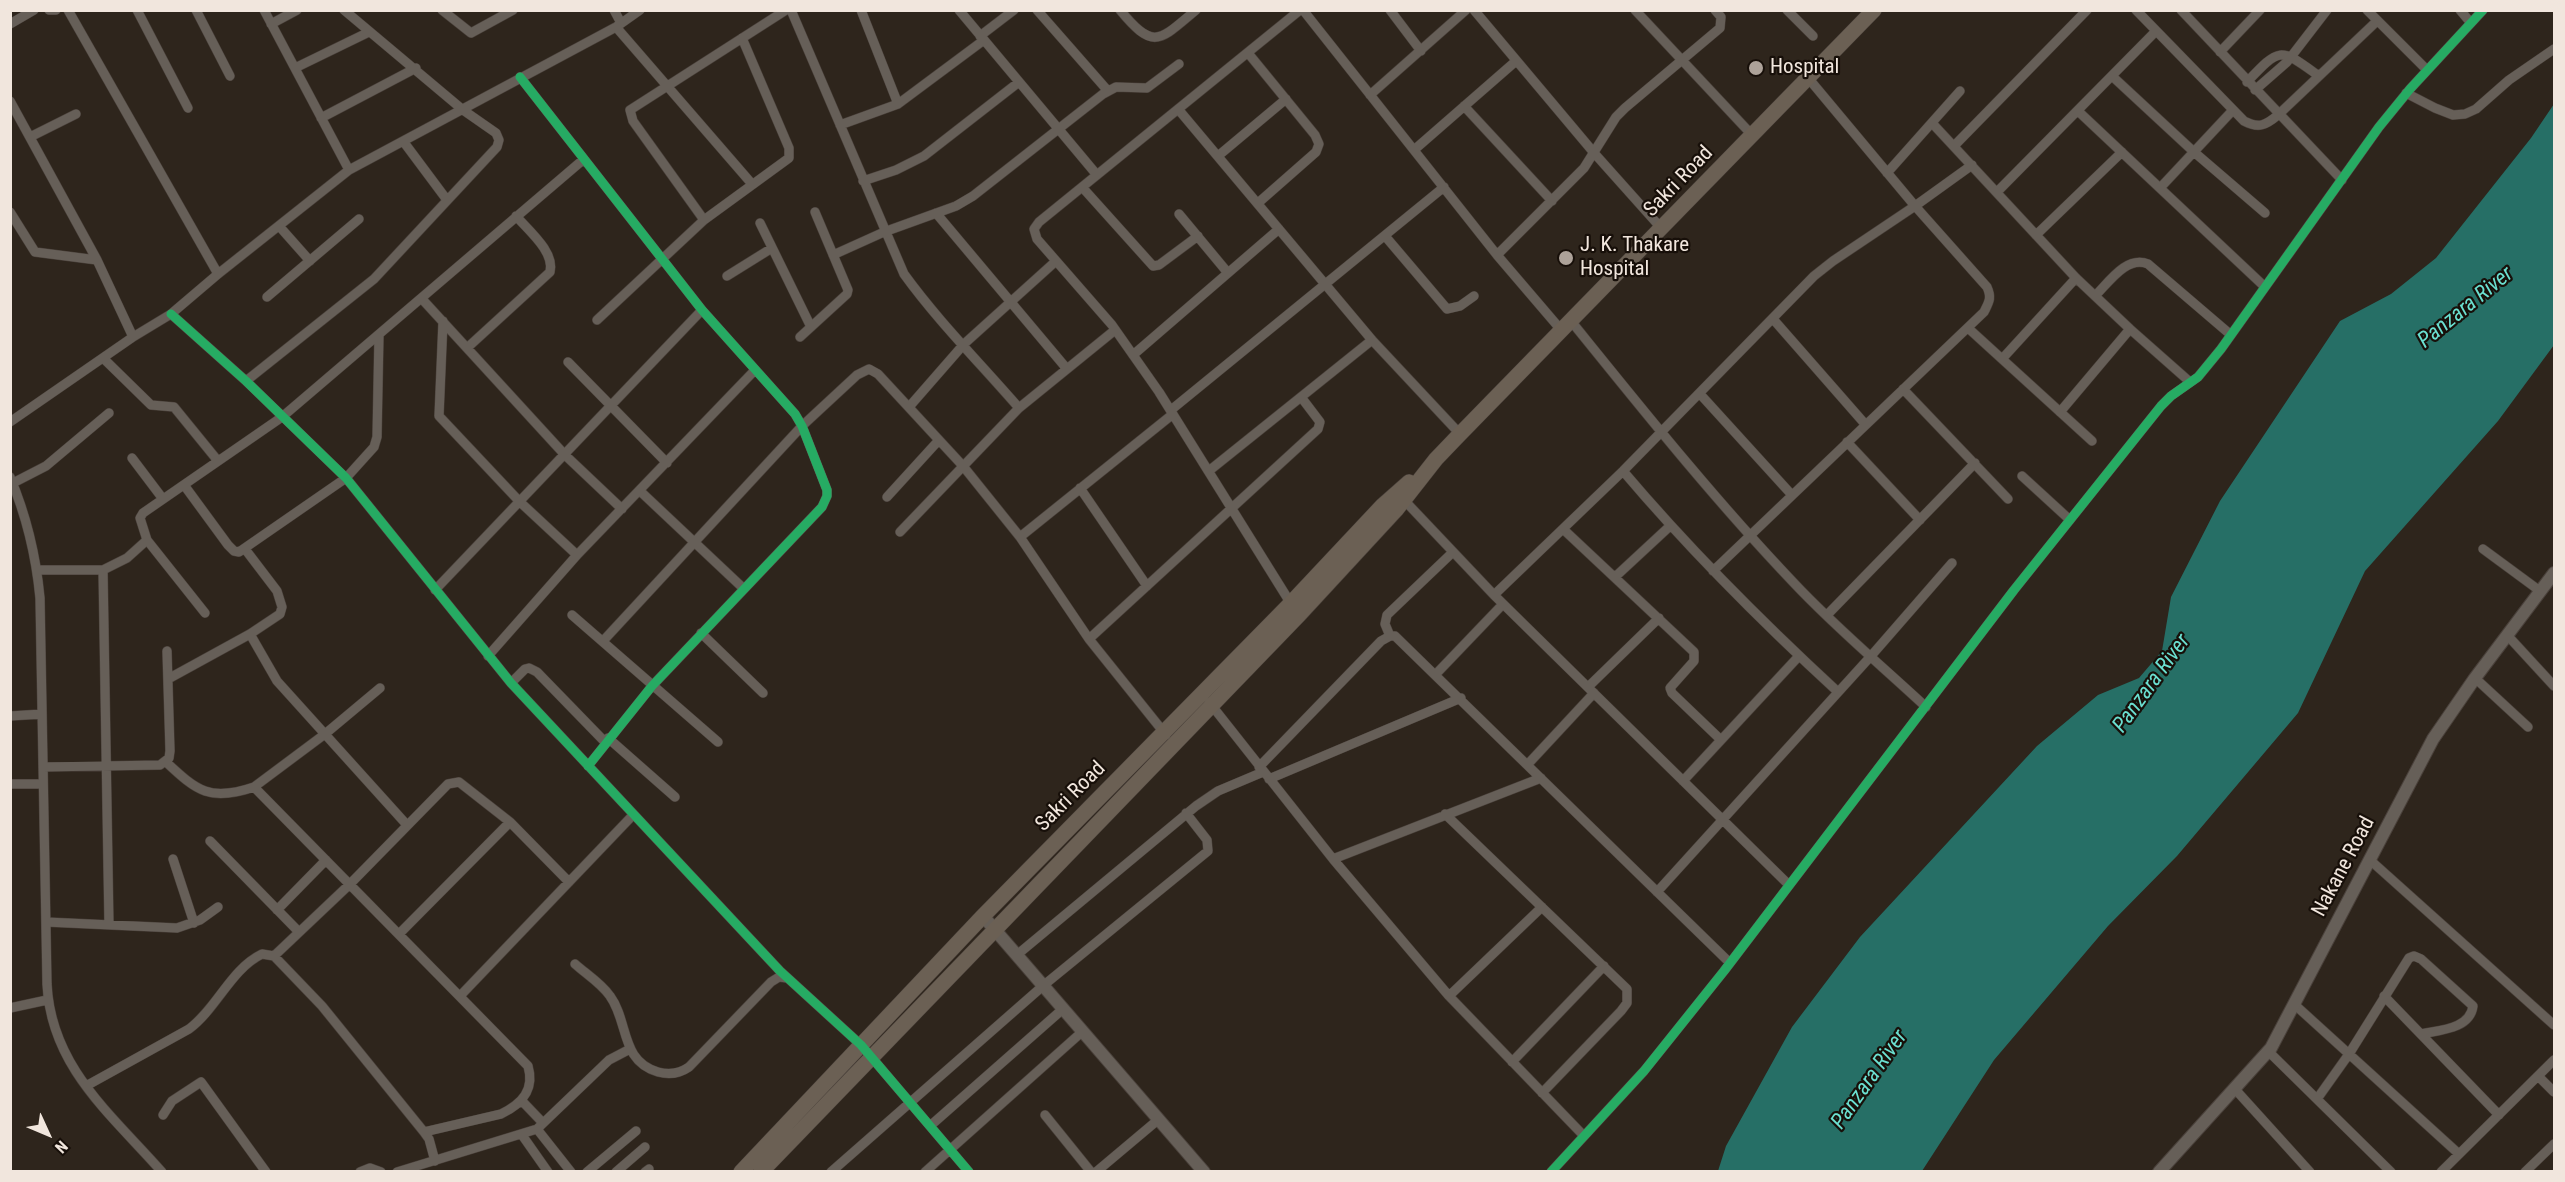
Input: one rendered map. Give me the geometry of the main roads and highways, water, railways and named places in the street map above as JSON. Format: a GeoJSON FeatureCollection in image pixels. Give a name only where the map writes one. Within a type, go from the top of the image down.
{"type":"FeatureCollection","features":[{"type":"Feature","properties":{"kind":"main road","name":"Sakri Road"},"geometry":{"type":"LineString","coordinates":[[1295,609],[1383,505],[1436,459],[1809,79],[1868,13]]}},
{"type":"Feature","properties":{"kind":"main road","name":"Sakri Road"},"geometry":{"type":"LineString","coordinates":[[741,1172],[995,929],[1169,738],[1404,500],[1436,459]]}},
{"type":"Feature","properties":{"kind":"main road","name":"Sakri Road"},"geometry":{"type":"LineString","coordinates":[[761,1172],[983,916],[1169,738]]}},
{"type":"Feature","properties":{"kind":"water","name":"Panzara River"},"geometry":{"type":"Polygon","coordinates":[[[2554,104],[2554,345],[2498,421],[2365,571],[2298,713],[2177,856],[2108,926],[1994,1060],[1922,1171],[1718,1171],[1726,1146],[1792,1027],[1860,937],[2037,746],[2098,695],[2139,678],[2162,651],[2171,597],[2220,501],[2340,321],[2391,294],[2436,258],[2531,138],[2554,104]]]}},
{"type":"Feature","properties":{"kind":"place","name":"Hospital"},"geometry":{"type":"Point","coordinates":[1756,68]}},
{"type":"Feature","properties":{"kind":"place","name":"J. K. Thakare Hospital"},"geometry":{"type":"Point","coordinates":[1566,258]}}]}
